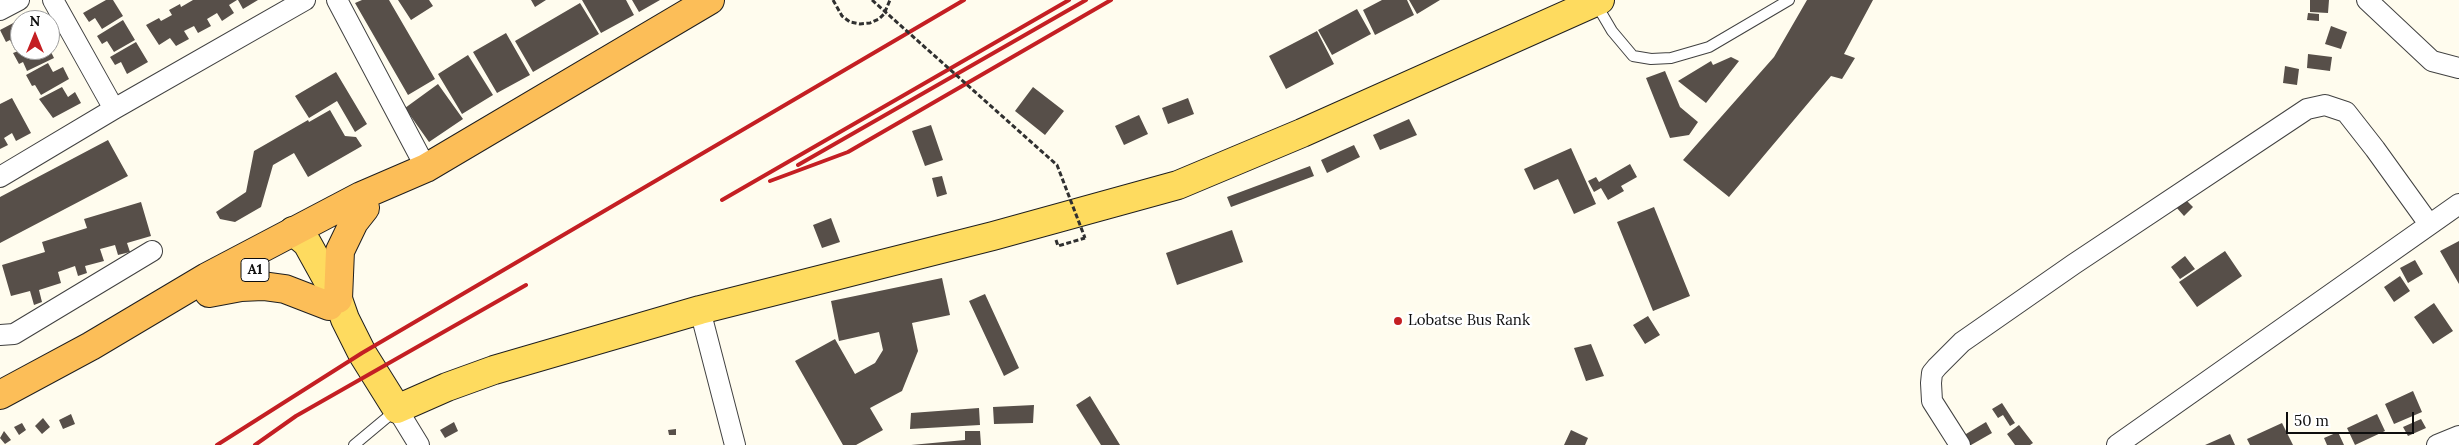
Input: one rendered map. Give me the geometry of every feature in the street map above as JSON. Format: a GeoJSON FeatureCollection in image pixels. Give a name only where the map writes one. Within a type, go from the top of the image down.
{"type":"FeatureCollection","features":[{"type":"Feature","properties":{"kind":"highway","name":"A1"},"geometry":{"type":"LineString","coordinates":[[91,346],[209,293],[298,241],[365,208],[418,173],[710,0]]}},
{"type":"Feature","properties":{"kind":"highway","name":"A1"},"geometry":{"type":"LineString","coordinates":[[0,395],[91,346],[207,277],[298,241],[360,196],[418,173]]}},
{"type":"Feature","properties":{"kind":"highway"},"geometry":{"type":"LineString","coordinates":[[209,293],[241,287],[263,286],[286,289],[338,308],[340,251],[354,222],[365,208]]}},
{"type":"Feature","properties":{"kind":"main road"},"geometry":{"type":"LineString","coordinates":[[298,241],[362,353],[397,409],[447,387],[494,370],[700,310],[993,236],[1178,185],[1302,133],[1597,1]]}},
{"type":"Feature","properties":{"kind":"street"},"geometry":{"type":"LineString","coordinates":[[0,10],[19,0]]}},
{"type":"Feature","properties":{"kind":"street"},"geometry":{"type":"LineString","coordinates":[[53,0],[114,109]]}},
{"type":"Feature","properties":{"kind":"street"},"geometry":{"type":"LineString","coordinates":[[0,177],[114,109],[306,0]]}},
{"type":"Feature","properties":{"kind":"street"},"geometry":{"type":"LineString","coordinates":[[337,0],[418,173]]}},
{"type":"Feature","properties":{"kind":"street"},"geometry":{"type":"LineString","coordinates":[[2367,0],[2432,61],[2459,68]]}},
{"type":"Feature","properties":{"kind":"street"},"geometry":{"type":"LineString","coordinates":[[1960,445],[1932,402],[1932,373],[1936,367],[1962,342],[2307,109],[2325,105],[2346,112],[2429,224]]}},
{"type":"Feature","properties":{"kind":"street"},"geometry":{"type":"LineString","coordinates":[[2116,445],[2459,204]]}},
{"type":"Feature","properties":{"kind":"street"},"geometry":{"type":"LineString","coordinates":[[0,335],[14,334],[152,251]]}},
{"type":"Feature","properties":{"kind":"street"},"geometry":{"type":"LineString","coordinates":[[700,310],[735,445]]}},
{"type":"Feature","properties":{"kind":"street"},"geometry":{"type":"LineString","coordinates":[[397,409],[419,445]]}},
{"type":"Feature","properties":{"kind":"street"},"geometry":{"type":"LineString","coordinates":[[2437,445],[2459,436]]}},
{"type":"Feature","properties":{"kind":"lane"},"geometry":{"type":"LineString","coordinates":[[1597,1],[1612,32],[1633,56],[1651,59],[1671,58],[1709,47],[1789,0]]}},
{"type":"Feature","properties":{"kind":"lane"},"geometry":{"type":"LineString","coordinates":[[354,445],[397,409]]}},
{"type":"Feature","properties":{"kind":"path"},"geometry":{"type":"LineString","coordinates":[[833,0],[842,16],[850,22],[860,24],[870,23],[879,19],[884,14],[890,0]]}},
{"type":"Feature","properties":{"kind":"path"},"geometry":{"type":"LineString","coordinates":[[872,0],[1057,165],[1085,238]]}},
{"type":"Feature","properties":{"kind":"building"},"geometry":{"type":"Polygon","coordinates":[[[106,0],[113,0],[123,16],[102,29],[95,18],[89,22],[83,13],[106,0]]]}},
{"type":"Feature","properties":{"kind":"building"},"geometry":{"type":"Polygon","coordinates":[[[193,0],[237,0],[229,5],[234,13],[222,21],[217,13],[207,19],[211,26],[198,33],[194,26],[184,31],[189,39],[176,46],[170,38],[159,45],[146,25],[159,18],[161,21],[172,15],[169,10],[180,4],[181,7],[193,0]]]}},
{"type":"Feature","properties":{"kind":"building"},"geometry":{"type":"Polygon","coordinates":[[[238,0],[258,0],[243,9],[238,0]]]}},
{"type":"Feature","properties":{"kind":"building"},"geometry":{"type":"Polygon","coordinates":[[[362,0],[389,0],[435,79],[408,95],[355,3],[362,0]]]}},
{"type":"Feature","properties":{"kind":"building"},"geometry":{"type":"Polygon","coordinates":[[[398,0],[429,0],[433,6],[411,20],[398,0]]]}},
{"type":"Feature","properties":{"kind":"building"},"geometry":{"type":"Polygon","coordinates":[[[531,0],[546,0],[535,7],[531,0]]]}},
{"type":"Feature","properties":{"kind":"building"},"geometry":{"type":"Polygon","coordinates":[[[582,0],[626,0],[634,15],[601,33],[582,0]]]}},
{"type":"Feature","properties":{"kind":"building"},"geometry":{"type":"Polygon","coordinates":[[[632,0],[660,0],[639,12],[632,0]]]}},
{"type":"Feature","properties":{"kind":"building"},"geometry":{"type":"Polygon","coordinates":[[[1382,0],[1407,0],[1414,15],[1375,35],[1363,10],[1382,0]]]}},
{"type":"Feature","properties":{"kind":"building"},"geometry":{"type":"Polygon","coordinates":[[[1409,0],[1440,0],[1417,14],[1409,0]]]}},
{"type":"Feature","properties":{"kind":"building"},"geometry":{"type":"Polygon","coordinates":[[[1807,0],[1873,0],[1844,54],[1855,58],[1842,79],[1831,76],[1729,197],[1683,160],[1774,57],[1807,0]]]}},
{"type":"Feature","properties":{"kind":"building"},"geometry":{"type":"Polygon","coordinates":[[[2310,0],[2329,0],[2328,13],[2310,12],[2310,0]]]}},
{"type":"Feature","properties":{"kind":"building"},"geometry":{"type":"Polygon","coordinates":[[[580,3],[599,34],[533,72],[515,41],[580,3]]]}},
{"type":"Feature","properties":{"kind":"building"},"geometry":{"type":"Polygon","coordinates":[[[1357,9],[1371,34],[1332,55],[1318,30],[1357,9]]]}},
{"type":"Feature","properties":{"kind":"building"},"geometry":{"type":"Polygon","coordinates":[[[2308,13],[2319,14],[2319,21],[2307,20],[2308,13]]]}},
{"type":"Feature","properties":{"kind":"building"},"geometry":{"type":"Polygon","coordinates":[[[123,20],[135,40],[114,52],[107,41],[102,44],[97,36],[123,20]]]}},
{"type":"Feature","properties":{"kind":"building"},"geometry":{"type":"Polygon","coordinates":[[[10,25],[10,40],[6,42],[0,30],[10,25]]]}},
{"type":"Feature","properties":{"kind":"building"},"geometry":{"type":"Polygon","coordinates":[[[2331,26],[2347,32],[2341,49],[2325,44],[2331,26]]]}},
{"type":"Feature","properties":{"kind":"building"},"geometry":{"type":"Polygon","coordinates":[[[1317,31],[1334,64],[1286,89],[1269,56],[1317,31]]]}},
{"type":"Feature","properties":{"kind":"building"},"geometry":{"type":"Polygon","coordinates":[[[506,33],[530,75],[497,93],[473,52],[506,33]]]}},
{"type":"Feature","properties":{"kind":"building"},"geometry":{"type":"Polygon","coordinates":[[[136,42],[148,62],[127,74],[121,62],[115,65],[110,57],[136,42]]]}},
{"type":"Feature","properties":{"kind":"building"},"geometry":{"type":"Polygon","coordinates":[[[2308,54],[2332,57],[2330,71],[2307,68],[2308,54]]]}},
{"type":"Feature","properties":{"kind":"building"},"geometry":{"type":"Polygon","coordinates":[[[468,55],[493,95],[462,114],[438,74],[468,55]]]}},
{"type":"Feature","properties":{"kind":"building"},"geometry":{"type":"Polygon","coordinates":[[[1731,57],[1739,61],[1706,103],[1678,81],[1711,61],[1713,65],[1731,57]]]}},
{"type":"Feature","properties":{"kind":"building"},"geometry":{"type":"Polygon","coordinates":[[[17,60],[50,60],[27,71],[23,62],[19,64],[17,60]]]}},
{"type":"Feature","properties":{"kind":"building"},"geometry":{"type":"Polygon","coordinates":[[[48,63],[53,72],[63,67],[69,79],[41,95],[35,85],[32,86],[26,75],[48,63]]]}},
{"type":"Feature","properties":{"kind":"building"},"geometry":{"type":"Polygon","coordinates":[[[2285,66],[2299,69],[2297,85],[2283,83],[2285,66]]]}},
{"type":"Feature","properties":{"kind":"building"},"geometry":{"type":"Polygon","coordinates":[[[1665,71],[1680,107],[1698,122],[1689,135],[1670,138],[1646,78],[1665,71]]]}},
{"type":"Feature","properties":{"kind":"building"},"geometry":{"type":"Polygon","coordinates":[[[336,72],[367,124],[355,132],[337,101],[309,118],[295,96],[336,72]]]}},
{"type":"Feature","properties":{"kind":"building"},"geometry":{"type":"Polygon","coordinates":[[[438,84],[463,119],[429,142],[405,108],[438,84]]]}},
{"type":"Feature","properties":{"kind":"building"},"geometry":{"type":"Polygon","coordinates":[[[62,87],[68,97],[75,92],[81,103],[53,118],[39,99],[62,87]]]}},
{"type":"Feature","properties":{"kind":"building"},"geometry":{"type":"Polygon","coordinates":[[[1033,87],[1064,111],[1045,135],[1015,111],[1033,87]]]}},
{"type":"Feature","properties":{"kind":"building"},"geometry":{"type":"Polygon","coordinates":[[[12,98],[31,133],[16,141],[12,133],[4,138],[8,145],[0,149],[0,104],[12,98]]]}},
{"type":"Feature","properties":{"kind":"building"},"geometry":{"type":"Polygon","coordinates":[[[1188,98],[1194,114],[1168,124],[1162,108],[1188,98]]]}},
{"type":"Feature","properties":{"kind":"building"},"geometry":{"type":"Polygon","coordinates":[[[330,110],[345,136],[356,137],[362,146],[308,177],[294,153],[273,165],[261,207],[235,222],[220,219],[216,212],[246,192],[254,151],[308,120],[309,122],[330,110]]]}},
{"type":"Feature","properties":{"kind":"building"},"geometry":{"type":"Polygon","coordinates":[[[1139,115],[1148,134],[1124,145],[1115,126],[1139,115]]]}},
{"type":"Feature","properties":{"kind":"building"},"geometry":{"type":"Polygon","coordinates":[[[1409,119],[1417,135],[1380,150],[1373,135],[1409,119]]]}},
{"type":"Feature","properties":{"kind":"building"},"geometry":{"type":"Polygon","coordinates":[[[931,125],[943,160],[925,166],[912,131],[931,125]]]}},
{"type":"Feature","properties":{"kind":"building"},"geometry":{"type":"Polygon","coordinates":[[[108,140],[128,176],[0,243],[0,197],[108,140]]]}},
{"type":"Feature","properties":{"kind":"building"},"geometry":{"type":"Polygon","coordinates":[[[1354,145],[1360,157],[1327,173],[1321,160],[1354,145]]]}},
{"type":"Feature","properties":{"kind":"building"},"geometry":{"type":"Polygon","coordinates":[[[1571,148],[1596,204],[1574,214],[1558,179],[1534,190],[1524,169],[1571,148]]]}},
{"type":"Feature","properties":{"kind":"building"},"geometry":{"type":"Polygon","coordinates":[[[1630,164],[1637,177],[1621,186],[1624,191],[1608,200],[1601,188],[1594,192],[1588,181],[1596,177],[1599,182],[1630,164]]]}},
{"type":"Feature","properties":{"kind":"building"},"geometry":{"type":"Polygon","coordinates":[[[1310,166],[1314,176],[1231,207],[1227,197],[1310,166]]]}},
{"type":"Feature","properties":{"kind":"building"},"geometry":{"type":"Polygon","coordinates":[[[942,176],[947,194],[937,197],[932,178],[942,176]]]}},
{"type":"Feature","properties":{"kind":"building"},"geometry":{"type":"Polygon","coordinates":[[[2185,199],[2193,207],[2184,216],[2176,207],[2185,199]]]}},
{"type":"Feature","properties":{"kind":"building"},"geometry":{"type":"Polygon","coordinates":[[[141,202],[151,236],[127,243],[130,252],[118,255],[115,245],[100,249],[104,261],[85,266],[87,273],[78,276],[75,266],[58,272],[61,283],[39,290],[42,302],[34,305],[30,291],[11,296],[2,265],[45,252],[42,242],[87,228],[84,219],[141,202]]]}},
{"type":"Feature","properties":{"kind":"building"},"geometry":{"type":"Polygon","coordinates":[[[1654,207],[1690,296],[1653,311],[1617,222],[1654,207]]]}},
{"type":"Feature","properties":{"kind":"building"},"geometry":{"type":"Polygon","coordinates":[[[831,218],[840,242],[822,248],[813,225],[831,218]]]}},
{"type":"Feature","properties":{"kind":"building"},"geometry":{"type":"Polygon","coordinates":[[[1232,230],[1243,262],[1177,285],[1166,253],[1232,230]]]}},
{"type":"Feature","properties":{"kind":"building"},"geometry":{"type":"Polygon","coordinates":[[[2459,241],[2459,284],[2440,251],[2459,241]]]}},
{"type":"Feature","properties":{"kind":"building"},"geometry":{"type":"Polygon","coordinates":[[[2225,251],[2242,276],[2197,307],[2179,282],[2225,251]]]}},
{"type":"Feature","properties":{"kind":"building"},"geometry":{"type":"Polygon","coordinates":[[[2185,256],[2195,269],[2180,279],[2171,267],[2185,256]]]}},
{"type":"Feature","properties":{"kind":"building"},"geometry":{"type":"Polygon","coordinates":[[[2415,260],[2423,274],[2408,283],[2400,268],[2415,260]]]}},
{"type":"Feature","properties":{"kind":"building"},"geometry":{"type":"Polygon","coordinates":[[[2400,276],[2410,291],[2394,302],[2384,287],[2400,276]]]}},
{"type":"Feature","properties":{"kind":"building"},"geometry":{"type":"Polygon","coordinates":[[[942,278],[950,315],[912,323],[918,351],[902,391],[870,408],[883,430],[856,445],[843,445],[795,361],[835,339],[855,374],[875,363],[883,350],[879,332],[839,341],[831,301],[942,278]]]}},
{"type":"Feature","properties":{"kind":"building"},"geometry":{"type":"Polygon","coordinates":[[[985,294],[1019,368],[1004,376],[969,301],[985,294]]]}},
{"type":"Feature","properties":{"kind":"building"},"geometry":{"type":"Polygon","coordinates":[[[2434,303],[2453,331],[2433,344],[2414,317],[2434,303]]]}},
{"type":"Feature","properties":{"kind":"building"},"geometry":{"type":"Polygon","coordinates":[[[1648,316],[1660,335],[1645,344],[1633,325],[1648,316]]]}},
{"type":"Feature","properties":{"kind":"building"},"geometry":{"type":"Polygon","coordinates":[[[1591,344],[1604,376],[1586,381],[1574,348],[1591,344]]]}},
{"type":"Feature","properties":{"kind":"building"},"geometry":{"type":"Polygon","coordinates":[[[2413,391],[2422,412],[2394,424],[2385,404],[2413,391]]]}},
{"type":"Feature","properties":{"kind":"building"},"geometry":{"type":"Polygon","coordinates":[[[1090,396],[1120,445],[1101,445],[1076,405],[1090,396]]]}},
{"type":"Feature","properties":{"kind":"building"},"geometry":{"type":"Polygon","coordinates":[[[2002,403],[2015,423],[2010,426],[2003,415],[1998,418],[1992,409],[2002,403]]]}},
{"type":"Feature","properties":{"kind":"building"},"geometry":{"type":"Polygon","coordinates":[[[1034,405],[1033,423],[994,424],[993,407],[1034,405]]]}},
{"type":"Feature","properties":{"kind":"building"},"geometry":{"type":"Polygon","coordinates":[[[979,408],[980,425],[910,429],[911,413],[979,408]]]}},
{"type":"Feature","properties":{"kind":"building"},"geometry":{"type":"Polygon","coordinates":[[[71,414],[75,424],[63,429],[59,420],[71,414]]]}},
{"type":"Feature","properties":{"kind":"building"},"geometry":{"type":"Polygon","coordinates":[[[2377,414],[2385,431],[2355,445],[2347,428],[2377,414]]]}},
{"type":"Feature","properties":{"kind":"building"},"geometry":{"type":"Polygon","coordinates":[[[43,418],[50,427],[42,434],[35,426],[43,418]]]}},
{"type":"Feature","properties":{"kind":"building"},"geometry":{"type":"Polygon","coordinates":[[[2421,419],[2426,428],[2408,436],[2403,427],[2421,419]]]}},
{"type":"Feature","properties":{"kind":"building"},"geometry":{"type":"Polygon","coordinates":[[[454,422],[458,431],[445,438],[440,430],[454,422]]]}},
{"type":"Feature","properties":{"kind":"building"},"geometry":{"type":"Polygon","coordinates":[[[1986,422],[1992,433],[1971,445],[1966,445],[1961,437],[1986,422]]]}},
{"type":"Feature","properties":{"kind":"building"},"geometry":{"type":"Polygon","coordinates":[[[22,423],[26,430],[19,435],[14,427],[22,423]]]}},
{"type":"Feature","properties":{"kind":"building"},"geometry":{"type":"Polygon","coordinates":[[[2282,423],[2293,445],[2250,445],[2247,439],[2282,423]]]}},
{"type":"Feature","properties":{"kind":"building"},"geometry":{"type":"Polygon","coordinates":[[[2019,425],[2033,443],[2030,445],[2015,445],[2007,434],[2019,425]]]}},
{"type":"Feature","properties":{"kind":"building"},"geometry":{"type":"Polygon","coordinates":[[[676,429],[676,435],[669,435],[668,430],[676,429]]]}},
{"type":"Feature","properties":{"kind":"building"},"geometry":{"type":"Polygon","coordinates":[[[1571,430],[1588,438],[1585,445],[1564,445],[1571,430]]]}},
{"type":"Feature","properties":{"kind":"building"},"geometry":{"type":"Polygon","coordinates":[[[4,431],[11,440],[5,444],[0,438],[4,431]]]}},
{"type":"Feature","properties":{"kind":"building"},"geometry":{"type":"Polygon","coordinates":[[[965,431],[980,431],[981,445],[911,445],[965,440],[965,431]]]}},
{"type":"Feature","properties":{"kind":"building"},"geometry":{"type":"Polygon","coordinates":[[[2338,432],[2344,445],[2327,445],[2324,438],[2338,432]]]}},
{"type":"Feature","properties":{"kind":"building"},"geometry":{"type":"Polygon","coordinates":[[[2230,434],[2235,445],[2205,445],[2230,434]]]}},
{"type":"Feature","properties":{"kind":"railway"},"geometry":{"type":"LineString","coordinates":[[217,445],[362,353],[964,0]]}},
{"type":"Feature","properties":{"kind":"railway"},"geometry":{"type":"LineString","coordinates":[[722,200],[1069,0]]}},
{"type":"Feature","properties":{"kind":"railway"},"geometry":{"type":"LineString","coordinates":[[798,165],[1086,0]]}},
{"type":"Feature","properties":{"kind":"railway"},"geometry":{"type":"LineString","coordinates":[[770,181],[848,152],[1111,0]]}},
{"type":"Feature","properties":{"kind":"railway"},"geometry":{"type":"LineString","coordinates":[[255,445],[296,416],[526,285]]}},
{"type":"Feature","properties":{"kind":"place","name":"Lobatse Bus Rank"},"geometry":{"type":"Point","coordinates":[1398,321]}}]}
